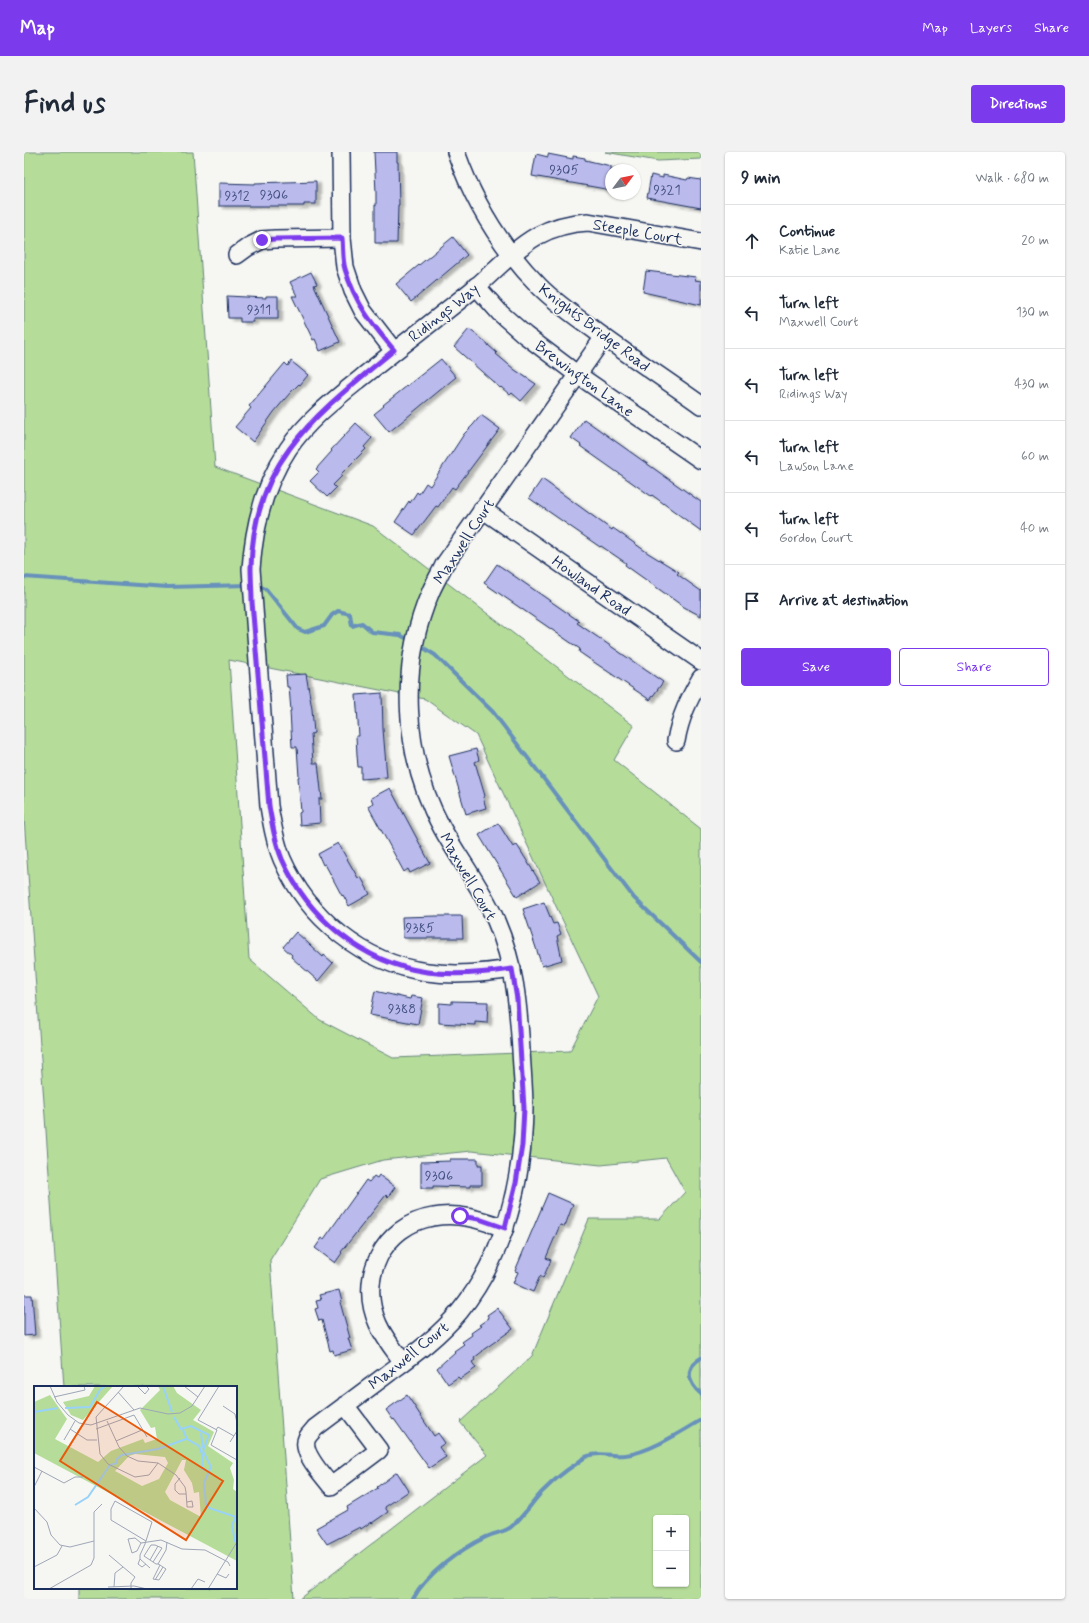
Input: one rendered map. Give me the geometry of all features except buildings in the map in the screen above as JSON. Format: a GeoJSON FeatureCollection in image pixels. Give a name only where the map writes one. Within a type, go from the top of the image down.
{"type":"FeatureCollection","features":[{"type":"Feature","properties":{"kind":"street"},"geometry":{"type":"LineString","coordinates":[[341,152],[342,238],[345,267],[353,291],[363,311],[394,350]]}},
{"type":"Feature","properties":{"kind":"street","name":"Knights Bridge Road"},"geometry":{"type":"LineString","coordinates":[[456,152],[464,177],[489,225],[511,255],[540,288],[604,337],[701,405]]}},
{"type":"Feature","properties":{"kind":"street","name":"Steeple Court"},"geometry":{"type":"LineString","coordinates":[[511,255],[535,237],[553,228],[571,223],[588,222],[701,242]]}},
{"type":"Feature","properties":{"kind":"street"},"geometry":{"type":"LineString","coordinates":[[237,255],[248,247],[262,240],[342,238]]}},
{"type":"Feature","properties":{"kind":"street","name":"Ridings Way"},"geometry":{"type":"LineString","coordinates":[[511,255],[476,286],[394,350],[327,406],[308,425],[289,448],[273,474],[263,497],[254,536],[251,568],[252,602],[270,813],[274,833],[282,858],[294,883],[328,925],[372,955],[398,966],[428,972],[457,973],[512,969]]}},
{"type":"Feature","properties":{"kind":"street","name":"Brewington Lane"},"geometry":{"type":"LineString","coordinates":[[476,286],[500,313],[525,335],[701,460]]}},
{"type":"Feature","properties":{"kind":"street","name":"Maxwell Court"},"geometry":{"type":"LineString","coordinates":[[345,1405],[379,1450],[331,1486],[309,1457],[306,1448],[307,1438],[315,1428],[345,1405],[403,1362],[441,1331],[458,1313],[477,1289],[489,1268],[505,1228],[516,1183],[522,1145],[524,1108],[517,999],[512,969],[506,946],[487,902],[441,826],[426,793],[417,766],[412,740],[409,708],[410,680],[419,626],[431,590],[444,565],[604,337]]}},
{"type":"Feature","properties":{"kind":"street","name":"Howland Road"},"geometry":{"type":"LineString","coordinates":[[482,509],[701,661]]}},
{"type":"Feature","properties":{"kind":"street"},"geometry":{"type":"LineString","coordinates":[[676,741],[682,713],[701,678]]}},
{"type":"Feature","properties":{"kind":"street"},"geometry":{"type":"LineString","coordinates":[[403,1362],[377,1324],[371,1301],[371,1277],[374,1266],[383,1249],[404,1228],[432,1217],[452,1215],[470,1217],[505,1228]]}},
{"type":"Feature","properties":{"kind":"green space"},"geometry":{"type":"Polygon","coordinates":[[[24,152],[193,152],[215,467],[373,526],[634,726],[614,760],[701,829],[701,1599],[300,1599],[487,1455],[460,1422],[532,1356],[589,1219],[660,1219],[685,1192],[666,1158],[601,1165],[471,1151],[383,1160],[320,1179],[270,1260],[294,1599],[79,1599],[79,1589],[237,1589],[237,1386],[64,1386],[24,817],[24,152]],[[229,660],[249,959],[320,1020],[393,1058],[570,1051],[598,996],[476,735],[425,699],[229,660]]]}},
{"type":"Feature","properties":{"kind":"green space"},"geometry":{"type":"Polygon","coordinates":[[[605,152],[701,152],[701,159],[658,161],[605,152]]]}},
{"type":"Feature","properties":{"kind":"waterway"},"geometry":{"type":"LineString","coordinates":[[24,577],[167,587],[249,585]]}},
{"type":"Feature","properties":{"kind":"waterway"},"geometry":{"type":"LineString","coordinates":[[256,585],[266,589],[298,629],[305,632],[324,626],[332,615],[338,611],[350,614],[352,626],[362,623],[372,632],[400,635],[411,641]]}},
{"type":"Feature","properties":{"kind":"waterway"},"geometry":{"type":"LineString","coordinates":[[419,645],[435,655],[493,712],[634,898],[701,962]]}},
{"type":"Feature","properties":{"kind":"waterway"},"geometry":{"type":"LineString","coordinates":[[701,1358],[692,1366],[690,1371],[693,1385],[701,1394]]}},
{"type":"Feature","properties":{"kind":"waterway"},"geometry":{"type":"LineString","coordinates":[[413,1599],[419,1589],[445,1563],[476,1542],[511,1527],[549,1485],[584,1458],[593,1455],[620,1455],[644,1450],[664,1441],[701,1420]]}},
{"type":"Feature","properties":{"kind":"route"},"geometry":{"type":"LineString","coordinates":[[262,240],[342,238],[345,267],[353,291],[363,311],[372,324],[394,350],[327,406],[308,425],[289,448],[273,474],[263,497],[253,543],[251,568],[252,602],[269,806],[274,833],[282,858],[294,883],[309,904],[328,925],[372,955],[398,966],[428,972],[457,973],[512,969],[520,1031],[524,1108],[522,1145],[516,1183],[505,1228],[479,1219],[460,1216]]}}]}
